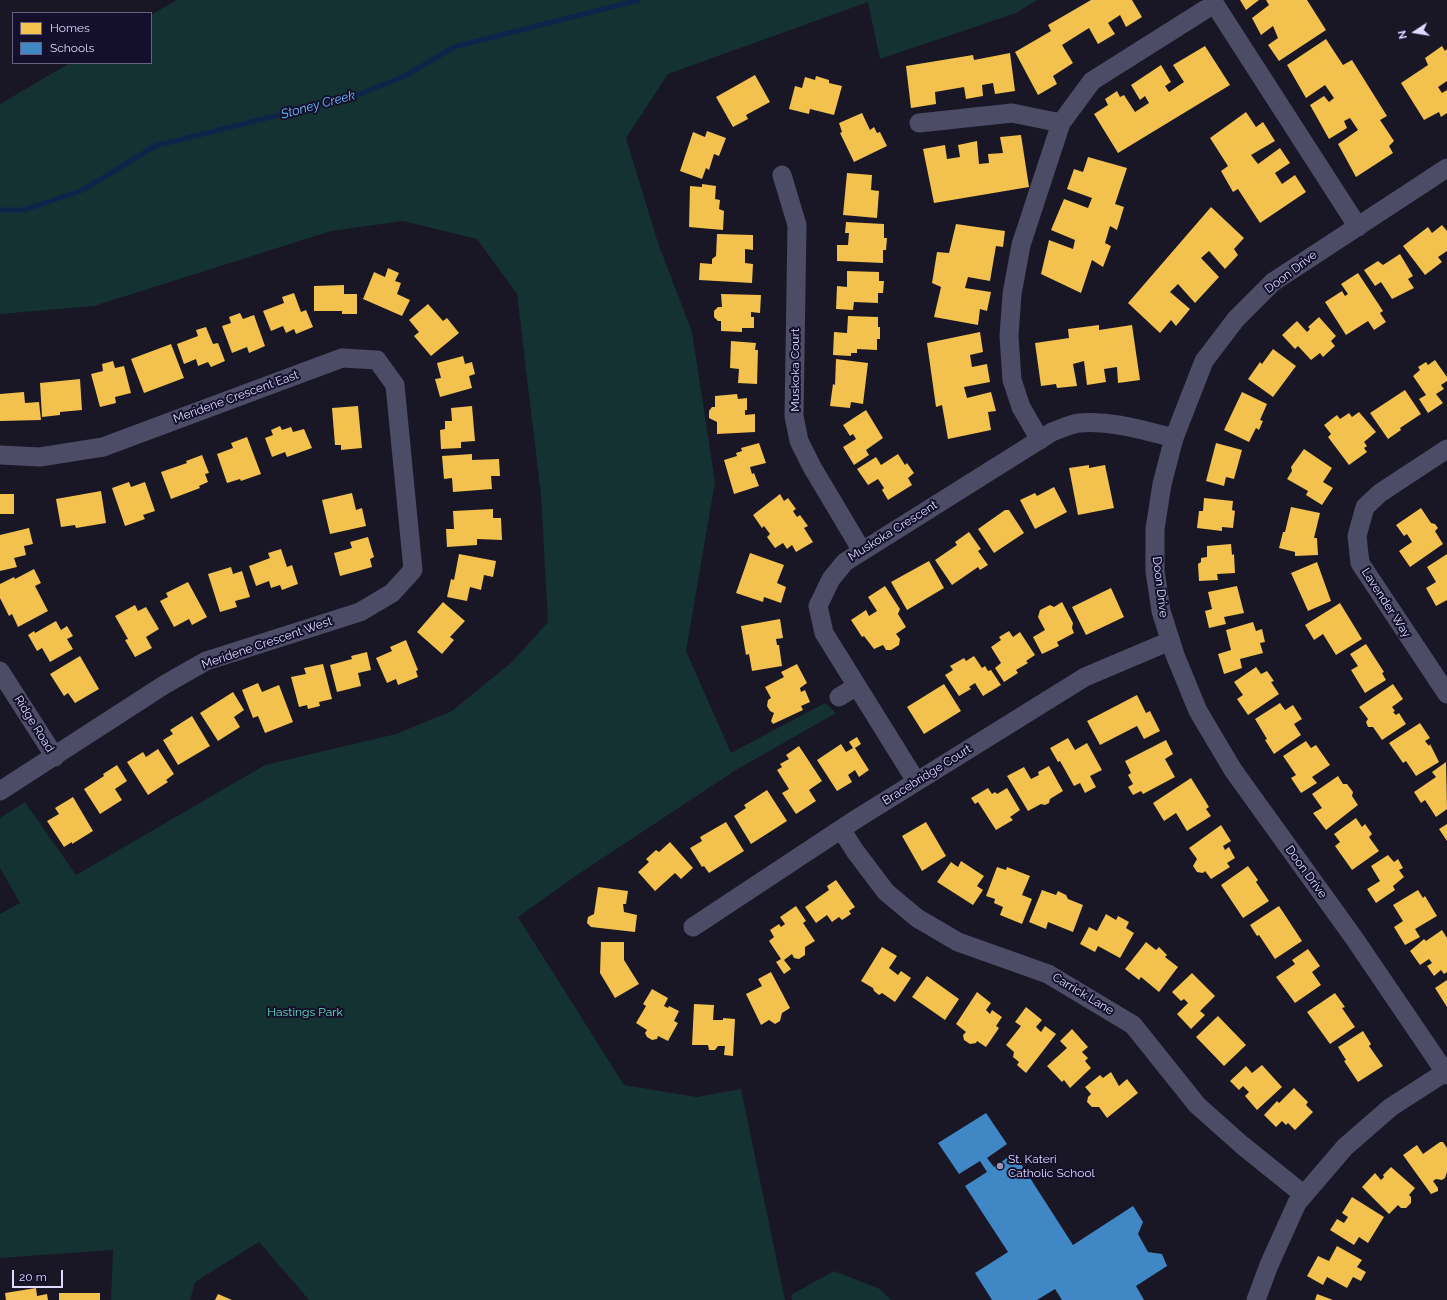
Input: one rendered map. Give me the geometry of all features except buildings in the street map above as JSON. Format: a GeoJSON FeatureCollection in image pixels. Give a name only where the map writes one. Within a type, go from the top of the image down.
{"type":"FeatureCollection","features":[{"type":"Feature","properties":{"kind":"street"},"geometry":{"type":"LineString","coordinates":[[1040,440],[1021,407],[1012,380],[1009,336],[1012,294],[1021,245],[1061,123],[1092,81],[1213,2],[1358,226]]}},
{"type":"Feature","properties":{"kind":"street"},"geometry":{"type":"LineString","coordinates":[[919,123],[1012,113],[1061,123]]}},
{"type":"Feature","properties":{"kind":"street","name":"Doon Drive"},"geometry":{"type":"LineString","coordinates":[[1446,1073],[1354,938],[1233,770],[1198,712],[1170,642],[1160,604],[1155,571],[1155,529],[1162,484],[1174,438],[1204,361],[1236,319],[1273,282],[1447,168]]}},
{"type":"Feature","properties":{"kind":"street","name":"Muskoka Court"},"geometry":{"type":"LineString","coordinates":[[782,175],[797,226],[794,397],[795,422],[799,441],[812,467],[862,551]]}},
{"type":"Feature","properties":{"kind":"street","name":"Meridene Crescent East"},"geometry":{"type":"LineString","coordinates":[[0,455],[40,457],[103,447],[342,358],[377,360],[395,385],[401,453]]}},
{"type":"Feature","properties":{"kind":"street","name":"Muskoka Crescent"},"geometry":{"type":"LineString","coordinates":[[916,781],[824,633],[818,606],[835,573],[845,562],[1052,432],[1078,423],[1106,423],[1131,427],[1174,438]]}},
{"type":"Feature","properties":{"kind":"street","name":"Lavender Way"},"geometry":{"type":"LineString","coordinates":[[1447,449],[1380,493],[1365,507],[1358,536],[1360,563],[1447,694]]}},
{"type":"Feature","properties":{"kind":"street","name":"Meridene Crescent West"},"geometry":{"type":"LineString","coordinates":[[0,791],[55,757],[164,685],[206,661],[360,612],[392,593],[413,570],[401,453]]}},
{"type":"Feature","properties":{"kind":"street","name":"Bracebridge Court"},"geometry":{"type":"LineString","coordinates":[[693,927],[916,781],[1085,677],[1170,642]]}},
{"type":"Feature","properties":{"kind":"street","name":"Ridge Road"},"geometry":{"type":"LineString","coordinates":[[0,671],[55,757]]}},
{"type":"Feature","properties":{"kind":"street"},"geometry":{"type":"LineString","coordinates":[[839,697],[857,686]]}},
{"type":"Feature","properties":{"kind":"street","name":"Carrick Lane"},"geometry":{"type":"LineString","coordinates":[[841,829],[855,851],[886,892],[917,918],[958,942],[1048,974],[1133,1025],[1197,1105],[1242,1145],[1304,1195]]}},
{"type":"Feature","properties":{"kind":"street"},"geometry":{"type":"LineString","coordinates":[[1256,1300],[1269,1265],[1297,1203],[1345,1148],[1385,1112],[1446,1073]]}},
{"type":"Feature","properties":{"kind":"green space","name":"Hastings Park"},"geometry":{"type":"Polygon","coordinates":[[[177,0],[1037,0],[1016,13],[880,59],[868,2],[668,74],[626,138],[658,243],[692,332],[715,482],[686,651],[731,753],[825,703],[836,713],[736,770],[577,875],[518,917],[624,1085],[697,1097],[741,1089],[785,1300],[309,1300],[259,1242],[195,1282],[190,1300],[111,1300],[113,1250],[0,1258],[0,914],[20,903],[0,868],[0,818],[25,802],[76,875],[265,765],[396,734],[452,711],[513,661],[548,622],[541,495],[517,294],[477,239],[403,221],[331,231],[94,306],[0,314],[0,104],[68,64],[152,64],[152,14],[177,0]]]}},
{"type":"Feature","properties":{"kind":"green space"},"geometry":{"type":"Polygon","coordinates":[[[834,1271],[880,1289],[891,1300],[792,1300],[791,1295],[834,1271]]]}},
{"type":"Feature","properties":{"kind":"waterway","name":"Stoney Creek"},"geometry":{"type":"LineString","coordinates":[[0,210],[24,210],[83,190],[155,146],[355,96],[405,76],[454,47],[639,0]]}},
{"type":"Feature","properties":{"kind":"place","name":"St. Kateri Catholic School"},"geometry":{"type":"Point","coordinates":[1000,1166]}}]}
